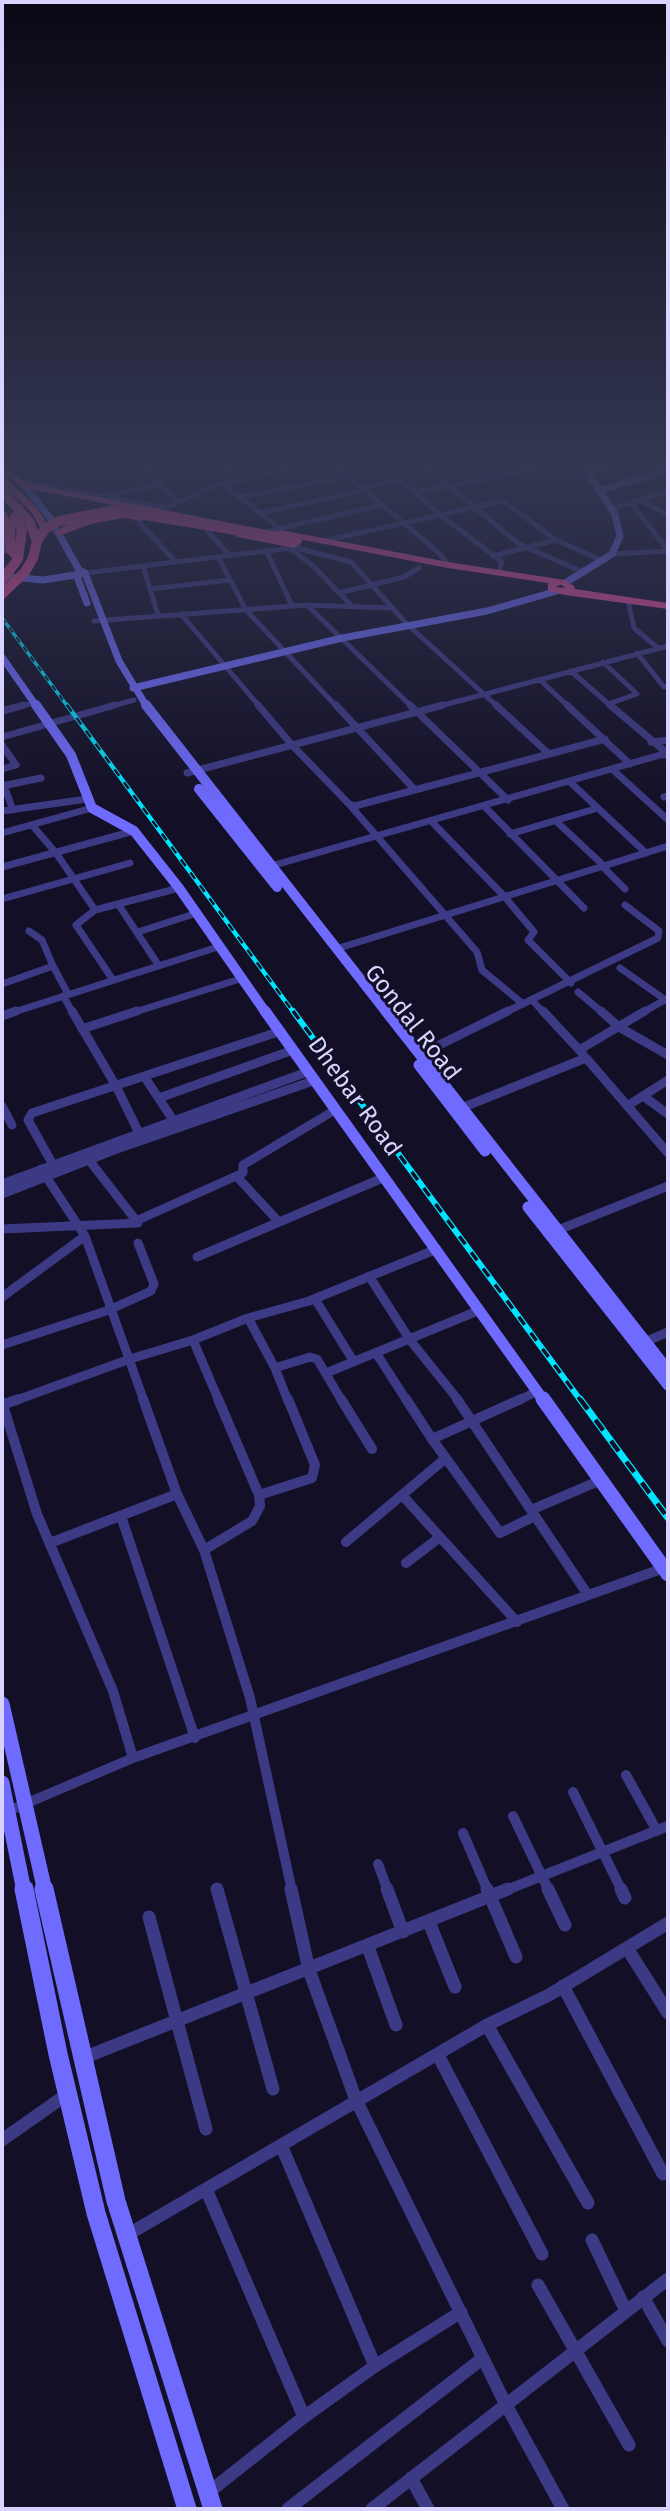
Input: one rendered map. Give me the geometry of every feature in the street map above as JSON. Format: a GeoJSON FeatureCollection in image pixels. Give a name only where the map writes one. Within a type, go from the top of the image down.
{"type":"FeatureCollection","features":[{"type":"Feature","properties":{"kind":"highway"},"geometry":{"type":"LineString","coordinates":[[525,582],[668,598]]}},
{"type":"Feature","properties":{"kind":"highway"},"geometry":{"type":"LineString","coordinates":[[538,582],[668,606]]}},
{"type":"Feature","properties":{"kind":"street"},"geometry":{"type":"LineString","coordinates":[[83,582],[129,687],[191,772],[271,866],[421,1054],[459,1110],[668,1370]]}},
{"type":"Feature","properties":{"kind":"street"},"geometry":{"type":"LineString","coordinates":[[148,582],[158,615]]}},
{"type":"Feature","properties":{"kind":"street"},"geometry":{"type":"LineString","coordinates":[[150,589],[210,582]]}},
{"type":"Feature","properties":{"kind":"street"},"geometry":{"type":"LineString","coordinates":[[230,582],[246,610],[415,790]]}},
{"type":"Feature","properties":{"kind":"street"},"geometry":{"type":"LineString","coordinates":[[281,582],[292,606]]}},
{"type":"Feature","properties":{"kind":"street"},"geometry":{"type":"LineString","coordinates":[[330,582],[351,605]]}},
{"type":"Feature","properties":{"kind":"street"},"geometry":{"type":"LineString","coordinates":[[339,593],[376,582]]}},
{"type":"Feature","properties":{"kind":"street"},"geometry":{"type":"LineString","coordinates":[[129,687],[407,624],[473,614],[569,582]]}},
{"type":"Feature","properties":{"kind":"street"},"geometry":{"type":"LineString","coordinates":[[372,583],[407,624],[549,754]]}},
{"type":"Feature","properties":{"kind":"street"},"geometry":{"type":"LineString","coordinates":[[628,600],[634,628],[665,649]]}},
{"type":"Feature","properties":{"kind":"street"},"geometry":{"type":"LineString","coordinates":[[99,621],[292,606],[351,605],[392,608]]}},
{"type":"Feature","properties":{"kind":"street"},"geometry":{"type":"LineString","coordinates":[[307,606],[508,800]]}},
{"type":"Feature","properties":{"kind":"street"},"geometry":{"type":"LineString","coordinates":[[181,614],[292,745],[349,804],[477,952],[482,970],[523,1004]]}},
{"type":"Feature","properties":{"kind":"street"},"geometry":{"type":"LineString","coordinates":[[191,772],[603,662],[665,649]]}},
{"type":"Feature","properties":{"kind":"street"},"geometry":{"type":"LineString","coordinates":[[638,653],[667,689]]}},
{"type":"Feature","properties":{"kind":"street"},"geometry":{"type":"LineString","coordinates":[[2,657],[74,760],[89,804]]}},
{"type":"Feature","properties":{"kind":"street"},"geometry":{"type":"LineString","coordinates":[[603,662],[637,694],[608,704]]}},
{"type":"Feature","properties":{"kind":"street"},"geometry":{"type":"LineString","coordinates":[[571,671],[668,754]]}},
{"type":"Feature","properties":{"kind":"street"},"geometry":{"type":"LineString","coordinates":[[540,680],[630,764]]}},
{"type":"Feature","properties":{"kind":"street","name":"Gondal Road"},"geometry":{"type":"LineString","coordinates":[[129,687],[134,700],[459,1110],[668,1385]]}},
{"type":"Feature","properties":{"kind":"street"},"geometry":{"type":"LineString","coordinates":[[2,700],[10,709]]}},
{"type":"Feature","properties":{"kind":"street"},"geometry":{"type":"LineString","coordinates":[[2,737],[134,700]]}},
{"type":"Feature","properties":{"kind":"street"},"geometry":{"type":"LineString","coordinates":[[2,711],[34,703]]}},
{"type":"Feature","properties":{"kind":"street"},"geometry":{"type":"LineString","coordinates":[[349,804],[362,804],[605,739]]}},
{"type":"Feature","properties":{"kind":"street"},"geometry":{"type":"LineString","coordinates":[[651,741],[668,740]]}},
{"type":"Feature","properties":{"kind":"street"},"geometry":{"type":"LineString","coordinates":[[2,745],[16,763],[2,769]]}},
{"type":"Feature","properties":{"kind":"street"},"geometry":{"type":"LineString","coordinates":[[271,866],[668,754]]}},
{"type":"Feature","properties":{"kind":"street"},"geometry":{"type":"LineString","coordinates":[[612,769],[668,820]]}},
{"type":"Feature","properties":{"kind":"street"},"geometry":{"type":"LineString","coordinates":[[12,810],[3,786],[41,778]]}},
{"type":"Feature","properties":{"kind":"street"},"geometry":{"type":"LineString","coordinates":[[570,782],[646,853]]}},
{"type":"Feature","properties":{"kind":"street"},"geometry":{"type":"LineString","coordinates":[[2,811],[89,804]]}},
{"type":"Feature","properties":{"kind":"street"},"geometry":{"type":"LineString","coordinates":[[2,833],[89,804]]}},
{"type":"Feature","properties":{"kind":"street","name":"Dhebar Road"},"geometry":{"type":"LineString","coordinates":[[89,804],[134,831],[179,888],[281,1031],[310,1077],[386,1177],[666,1571]]}},
{"type":"Feature","properties":{"kind":"street"},"geometry":{"type":"LineString","coordinates":[[484,806],[584,908]]}},
{"type":"Feature","properties":{"kind":"street"},"geometry":{"type":"LineString","coordinates":[[510,834],[598,808]]}},
{"type":"Feature","properties":{"kind":"street"},"geometry":{"type":"LineString","coordinates":[[431,821],[504,896],[534,932],[528,940],[571,982]]}},
{"type":"Feature","properties":{"kind":"street"},"geometry":{"type":"LineString","coordinates":[[556,821],[625,889]]}},
{"type":"Feature","properties":{"kind":"street"},"geometry":{"type":"LineString","coordinates":[[32,825],[56,853],[95,910]]}},
{"type":"Feature","properties":{"kind":"street"},"geometry":{"type":"LineString","coordinates":[[2,867],[134,831]]}},
{"type":"Feature","properties":{"kind":"street"},"geometry":{"type":"LineString","coordinates":[[336,949],[668,846]]}},
{"type":"Feature","properties":{"kind":"street"},"geometry":{"type":"LineString","coordinates":[[2,899],[130,863]]}},
{"type":"Feature","properties":{"kind":"street"},"geometry":{"type":"LineString","coordinates":[[113,980],[76,925],[95,910],[179,888]]}},
{"type":"Feature","properties":{"kind":"street"},"geometry":{"type":"LineString","coordinates":[[118,904],[159,965]]}},
{"type":"Feature","properties":{"kind":"street"},"geometry":{"type":"LineString","coordinates":[[421,1054],[658,938],[659,930],[625,905]]}},
{"type":"Feature","properties":{"kind":"street"},"geometry":{"type":"LineString","coordinates":[[138,932],[197,913]]}},
{"type":"Feature","properties":{"kind":"street"},"geometry":{"type":"LineString","coordinates":[[29,931],[42,940],[82,1029],[116,1086],[141,1136]]}},
{"type":"Feature","properties":{"kind":"street"},"geometry":{"type":"LineString","coordinates":[[2,1016],[220,946]]}},
{"type":"Feature","properties":{"kind":"street"},"geometry":{"type":"LineString","coordinates":[[2,984],[53,966]]}},
{"type":"Feature","properties":{"kind":"street"},"geometry":{"type":"LineString","coordinates":[[579,1049],[667,1000],[620,968]]}},
{"type":"Feature","properties":{"kind":"street"},"geometry":{"type":"LineString","coordinates":[[82,1029],[243,978]]}},
{"type":"Feature","properties":{"kind":"street"},"geometry":{"type":"LineString","coordinates":[[578,992],[619,1027],[668,1055]]}},
{"type":"Feature","properties":{"kind":"street"},"geometry":{"type":"LineString","coordinates":[[532,1000],[579,1049],[668,1153]]}},
{"type":"Feature","properties":{"kind":"street"},"geometry":{"type":"LineString","coordinates":[[55,1168],[28,1120],[30,1114],[281,1031]]}},
{"type":"Feature","properties":{"kind":"street"},"geometry":{"type":"LineString","coordinates":[[159,1098],[293,1050]]}},
{"type":"Feature","properties":{"kind":"street"},"geometry":{"type":"LineString","coordinates":[[459,1110],[586,1058]]}},
{"type":"Feature","properties":{"kind":"street"},"geometry":{"type":"LineString","coordinates":[[144,1076],[173,1120]]}},
{"type":"Feature","properties":{"kind":"street"},"geometry":{"type":"LineString","coordinates":[[55,1168],[89,1160],[173,1120],[310,1077]]}},
{"type":"Feature","properties":{"kind":"street"},"geometry":{"type":"LineString","coordinates":[[2,1194],[55,1168],[310,1077]]}},
{"type":"Feature","properties":{"kind":"street"},"geometry":{"type":"LineString","coordinates":[[627,1106],[668,1080]]}},
{"type":"Feature","properties":{"kind":"street"},"geometry":{"type":"LineString","coordinates":[[643,1096],[668,1114]]}},
{"type":"Feature","properties":{"kind":"street"},"geometry":{"type":"LineString","coordinates":[[2,1106],[12,1125]]}},
{"type":"Feature","properties":{"kind":"street"},"geometry":{"type":"LineString","coordinates":[[2,1229],[137,1222],[243,1173],[243,1165],[335,1110]]}},
{"type":"Feature","properties":{"kind":"street"},"geometry":{"type":"LineString","coordinates":[[2,1345],[109,1310],[153,1289],[137,1222],[89,1160]]}},
{"type":"Feature","properties":{"kind":"street"},"geometry":{"type":"LineString","coordinates":[[2,1184],[43,1173]]}},
{"type":"Feature","properties":{"kind":"street"},"geometry":{"type":"LineString","coordinates":[[43,1173],[85,1236],[109,1310],[130,1359],[177,1494],[204,1549],[254,1716],[309,1970],[356,2100],[505,2403],[563,2509]]}},
{"type":"Feature","properties":{"kind":"street"},"geometry":{"type":"LineString","coordinates":[[197,1256],[386,1177]]}},
{"type":"Feature","properties":{"kind":"street"},"geometry":{"type":"LineString","coordinates":[[239,1179],[279,1222]]}},
{"type":"Feature","properties":{"kind":"street"},"geometry":{"type":"LineString","coordinates":[[558,1230],[668,1186]]}},
{"type":"Feature","properties":{"kind":"street"},"geometry":{"type":"LineString","coordinates":[[2,1297],[85,1236]]}},
{"type":"Feature","properties":{"kind":"street"},"geometry":{"type":"LineString","coordinates":[[133,1758],[113,1691],[37,1514],[2,1404],[193,1340],[248,1318],[315,1299],[437,1249]]}},
{"type":"Feature","properties":{"kind":"street"},"geometry":{"type":"LineString","coordinates":[[369,1276],[410,1340],[473,1421],[588,1595]]}},
{"type":"Feature","properties":{"kind":"street"},"geometry":{"type":"LineString","coordinates":[[315,1299],[354,1362]]}},
{"type":"Feature","properties":{"kind":"street"},"geometry":{"type":"LineString","coordinates":[[326,1373],[480,1310]]}},
{"type":"Feature","properties":{"kind":"street"},"geometry":{"type":"LineString","coordinates":[[248,1318],[275,1368],[315,1465],[312,1478],[259,1495]]}},
{"type":"Feature","properties":{"kind":"street"},"geometry":{"type":"LineString","coordinates":[[645,1342],[668,1332]]}},
{"type":"Feature","properties":{"kind":"street"},"geometry":{"type":"LineString","coordinates":[[193,1340],[259,1495],[257,1516],[204,1549]]}},
{"type":"Feature","properties":{"kind":"street"},"geometry":{"type":"LineString","coordinates":[[376,1353],[432,1439],[500,1533],[533,1513],[601,1480]]}},
{"type":"Feature","properties":{"kind":"street"},"geometry":{"type":"LineString","coordinates":[[275,1368],[310,1357],[317,1359],[372,1449]]}},
{"type":"Feature","properties":{"kind":"street"},"geometry":{"type":"LineString","coordinates":[[432,1439],[538,1391]]}},
{"type":"Feature","properties":{"kind":"street"},"geometry":{"type":"LineString","coordinates":[[346,1542],[446,1458]]}},
{"type":"Feature","properties":{"kind":"street"},"geometry":{"type":"LineString","coordinates":[[50,1543],[177,1494]]}},
{"type":"Feature","properties":{"kind":"street"},"geometry":{"type":"LineString","coordinates":[[402,1495],[517,1622]]}},
{"type":"Feature","properties":{"kind":"street"},"geometry":{"type":"LineString","coordinates":[[121,1516],[195,1738]]}},
{"type":"Feature","properties":{"kind":"street"},"geometry":{"type":"LineString","coordinates":[[405,1563],[440,1536]]}},
{"type":"Feature","properties":{"kind":"street"},"geometry":{"type":"LineString","coordinates":[[5,1813],[133,1758],[588,1595],[666,1571]]}},
{"type":"Feature","properties":{"kind":"street"},"geometry":{"type":"LineString","coordinates":[[2,1704],[116,2201],[211,2501],[304,2417],[375,2366],[461,2312]]}},
{"type":"Feature","properties":{"kind":"street"},"geometry":{"type":"LineString","coordinates":[[83,2058],[664,1830],[626,1775]]}},
{"type":"Feature","properties":{"kind":"street"},"geometry":{"type":"LineString","coordinates":[[2,1783],[5,1813],[96,2213],[187,2509]]}},
{"type":"Feature","properties":{"kind":"street"},"geometry":{"type":"LineString","coordinates":[[573,1792],[625,1898]]}},
{"type":"Feature","properties":{"kind":"street"},"geometry":{"type":"LineString","coordinates":[[513,1816],[565,1925]]}},
{"type":"Feature","properties":{"kind":"street"},"geometry":{"type":"LineString","coordinates":[[463,1833],[516,1956]]}},
{"type":"Feature","properties":{"kind":"street"},"geometry":{"type":"LineString","coordinates":[[379,1864],[403,1932]]}},
{"type":"Feature","properties":{"kind":"street"},"geometry":{"type":"LineString","coordinates":[[217,1888],[273,2089]]}},
{"type":"Feature","properties":{"kind":"street"},"geometry":{"type":"LineString","coordinates":[[149,1917],[206,2129]]}},
{"type":"Feature","properties":{"kind":"street"},"geometry":{"type":"LineString","coordinates":[[429,1922],[455,1987]]}},
{"type":"Feature","properties":{"kind":"street"},"geometry":{"type":"LineString","coordinates":[[127,2236],[356,2100],[487,2025],[563,1986],[668,1923]]}},
{"type":"Feature","properties":{"kind":"street"},"geometry":{"type":"LineString","coordinates":[[368,1947],[396,2025]]}},
{"type":"Feature","properties":{"kind":"street"},"geometry":{"type":"LineString","coordinates":[[627,1948],[668,2013]]}},
{"type":"Feature","properties":{"kind":"street"},"geometry":{"type":"LineString","coordinates":[[563,1986],[663,2174]]}},
{"type":"Feature","properties":{"kind":"street"},"geometry":{"type":"LineString","coordinates":[[487,2025],[588,2203]]}},
{"type":"Feature","properties":{"kind":"street"},"geometry":{"type":"LineString","coordinates":[[438,2055],[542,2254]]}},
{"type":"Feature","properties":{"kind":"street"},"geometry":{"type":"LineString","coordinates":[[2,2140],[68,2094]]}},
{"type":"Feature","properties":{"kind":"street"},"geometry":{"type":"LineString","coordinates":[[281,2145],[375,2366]]}},
{"type":"Feature","properties":{"kind":"street"},"geometry":{"type":"LineString","coordinates":[[206,2189],[304,2417]]}},
{"type":"Feature","properties":{"kind":"street"},"geometry":{"type":"LineString","coordinates":[[592,2240],[626,2311]]}},
{"type":"Feature","properties":{"kind":"street"},"geometry":{"type":"LineString","coordinates":[[372,2509],[668,2278]]}},
{"type":"Feature","properties":{"kind":"street"},"geometry":{"type":"LineString","coordinates":[[538,2285],[629,2445]]}},
{"type":"Feature","properties":{"kind":"street"},"geometry":{"type":"LineString","coordinates":[[643,2297],[668,2341]]}},
{"type":"Feature","properties":{"kind":"street"},"geometry":{"type":"LineString","coordinates":[[288,2509],[483,2358]]}},
{"type":"Feature","properties":{"kind":"street"},"geometry":{"type":"LineString","coordinates":[[411,2478],[428,2509]]}},
{"type":"Feature","properties":{"kind":"railway"},"geometry":{"type":"LineString","coordinates":[[2,618],[68,707]]}},
{"type":"Feature","properties":{"kind":"railway"},"geometry":{"type":"LineString","coordinates":[[67,705],[294,1013]]}},
{"type":"Feature","properties":{"kind":"railway"},"geometry":{"type":"LineString","coordinates":[[293,1011],[581,1401]]}},
{"type":"Feature","properties":{"kind":"railway"},"geometry":{"type":"LineString","coordinates":[[580,1399],[668,1518]]}}]}
